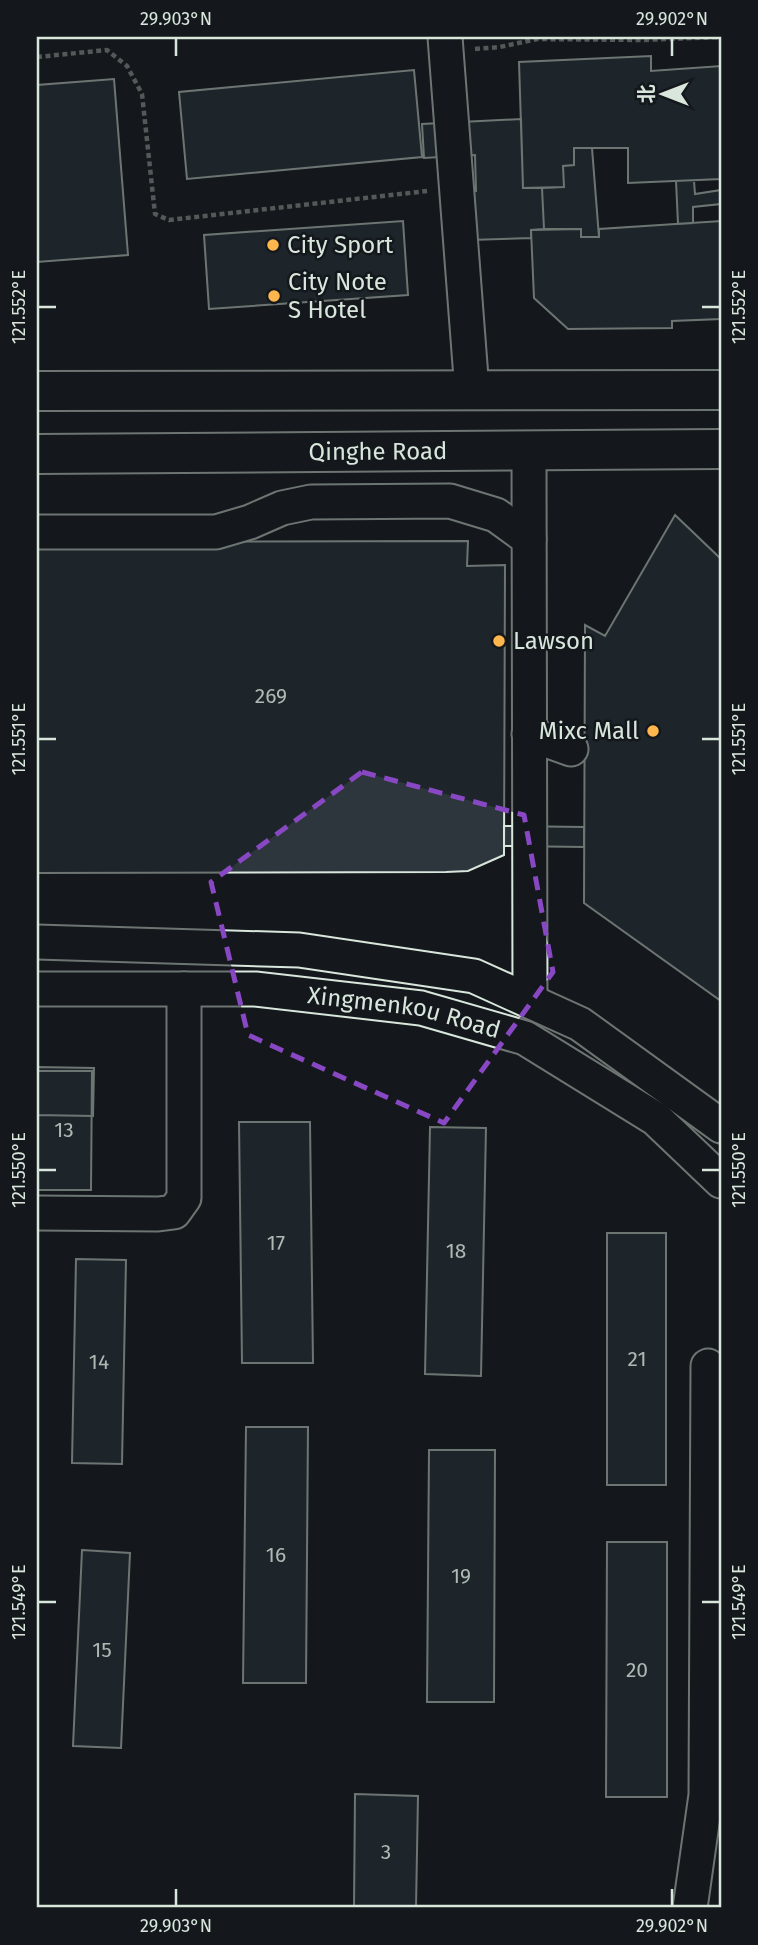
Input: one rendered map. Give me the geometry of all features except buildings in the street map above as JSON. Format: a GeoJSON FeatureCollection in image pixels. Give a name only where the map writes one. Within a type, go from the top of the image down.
{"type":"FeatureCollection","features":[{"type":"Feature","properties":{"kind":"main road"},"geometry":{"type":"LineString","coordinates":[[37,391],[721,390]]}},
{"type":"Feature","properties":{"kind":"main road","name":"Qinghe Road"},"geometry":{"type":"LineString","coordinates":[[37,454],[721,449]]}},
{"type":"Feature","properties":{"kind":"street"},"geometry":{"type":"LineString","coordinates":[[460,43],[472,391]]}},
{"type":"Feature","properties":{"kind":"street"},"geometry":{"type":"LineString","coordinates":[[529,451],[530,1001]]}},
{"type":"Feature","properties":{"kind":"street"},"geometry":{"type":"LineString","coordinates":[[37,532],[216,532],[250,522],[282,508],[311,502],[450,501],[496,515],[529,539]]}},
{"type":"Feature","properties":{"kind":"street"},"geometry":{"type":"LineString","coordinates":[[529,734],[571,749]]}},
{"type":"Feature","properties":{"kind":"street","name":"Xingmenkou Road"},"geometry":{"type":"LineString","coordinates":[[37,942],[299,950],[474,976],[580,1024],[721,1126]]}},
{"type":"Feature","properties":{"kind":"street","name":"Xingmenkou Road"},"geometry":{"type":"LineString","coordinates":[[37,989],[255,989],[421,1008],[525,1038],[656,1119],[721,1181]]}},
{"type":"Feature","properties":{"kind":"street"},"geometry":{"type":"LineString","coordinates":[[37,1213],[158,1214],[174,1212],[184,1198],[184,989]]}},
{"type":"Feature","properties":{"kind":"street"},"geometry":{"type":"LineString","coordinates":[[690,1908],[706,1795],[708,1366]]}},
{"type":"Feature","properties":{"kind":"path"},"geometry":{"type":"LineString","coordinates":[[460,43],[500,47],[537,39],[641,40],[721,37]]}},
{"type":"Feature","properties":{"kind":"path"},"geometry":{"type":"LineString","coordinates":[[37,57],[107,50],[127,66],[142,94],[155,214],[169,220],[435,190]]}},
{"type":"Feature","properties":{"kind":"highlighted area"},"geometry":{"type":"Polygon","coordinates":[[[362,772],[524,815],[553,972],[444,1123],[248,1035],[211,882],[362,772]]]}},
{"type":"Feature","properties":{"kind":"place","name":"City Sport"},"geometry":{"type":"Point","coordinates":[273,245]}},
{"type":"Feature","properties":{"kind":"place","name":"City Note S Hotel"},"geometry":{"type":"Point","coordinates":[274,296]}},
{"type":"Feature","properties":{"kind":"place","name":"Lawson"},"geometry":{"type":"Point","coordinates":[499,641]}},
{"type":"Feature","properties":{"kind":"place","name":"Mixc Mall"},"geometry":{"type":"Point","coordinates":[653,731]}}]}
